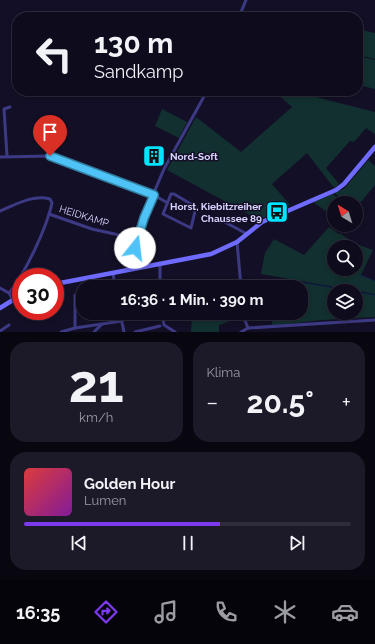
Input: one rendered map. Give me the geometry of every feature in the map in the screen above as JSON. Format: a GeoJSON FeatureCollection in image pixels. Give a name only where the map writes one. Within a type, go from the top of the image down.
{"type":"FeatureCollection","features":[{"type":"Feature","properties":{"kind":"street"},"geometry":{"type":"LineString","coordinates":[[241,12],[246,0]]}},
{"type":"Feature","properties":{"kind":"street"},"geometry":{"type":"LineString","coordinates":[[128,270],[144,218],[164,169],[204,96]]}},
{"type":"Feature","properties":{"kind":"street"},"geometry":{"type":"LineString","coordinates":[[7,156],[4,109],[10,107]]}},
{"type":"Feature","properties":{"kind":"street"},"geometry":{"type":"LineString","coordinates":[[64,282],[211,254],[237,242],[262,222],[336,190],[344,184],[375,147]]}},
{"type":"Feature","properties":{"kind":"street"},"geometry":{"type":"LineString","coordinates":[[0,157],[50,156],[154,195],[166,202]]}},
{"type":"Feature","properties":{"kind":"street"},"geometry":{"type":"LineString","coordinates":[[171,194],[174,194],[196,207],[191,228],[163,214],[166,202],[171,194]]}},
{"type":"Feature","properties":{"kind":"street"},"geometry":{"type":"LineString","coordinates":[[0,211],[24,200],[45,197],[50,199],[52,203],[49,214],[28,262],[9,293]]}},
{"type":"Feature","properties":{"kind":"street","name":"HEIDKAMP"},"geometry":{"type":"LineString","coordinates":[[49,214],[92,228],[137,239]]}},
{"type":"Feature","properties":{"kind":"street"},"geometry":{"type":"LineString","coordinates":[[220,222],[221,220],[247,234]]}},
{"type":"Feature","properties":{"kind":"street"},"geometry":{"type":"LineString","coordinates":[[237,242],[240,280]]}},
{"type":"Feature","properties":{"kind":"street"},"geometry":{"type":"LineString","coordinates":[[160,264],[160,280]]}},
{"type":"Feature","properties":{"kind":"street"},"geometry":{"type":"LineString","coordinates":[[113,273],[114,280]]}},
{"type":"Feature","properties":{"kind":"street"},"geometry":{"type":"LineString","coordinates":[[0,288],[9,293],[12,298]]}},
{"type":"Feature","properties":{"kind":"street"},"geometry":{"type":"LineString","coordinates":[[75,295],[75,328]]}},
{"type":"Feature","properties":{"kind":"street"},"geometry":{"type":"LineString","coordinates":[[0,308],[12,301]]}},
{"type":"Feature","properties":{"kind":"street"},"geometry":{"type":"LineString","coordinates":[[163,320],[164,325],[175,332]]}},
{"type":"Feature","properties":{"kind":"street"},"geometry":{"type":"LineString","coordinates":[[245,320],[248,328]]}},
{"type":"Feature","properties":{"kind":"street"},"geometry":{"type":"LineString","coordinates":[[242,332],[248,328],[375,320]]}},
{"type":"Feature","properties":{"kind":"street"},"geometry":{"type":"LineString","coordinates":[[61,332],[75,328],[122,321],[124,332]]}},
{"type":"Feature","properties":{"kind":"street"},"geometry":{"type":"LineString","coordinates":[[94,332],[102,324]]}},
{"type":"Feature","properties":{"kind":"street"},"geometry":{"type":"LineString","coordinates":[[0,331],[9,325]]}},
{"type":"Feature","properties":{"kind":"street"},"geometry":{"type":"LineString","coordinates":[[135,332],[160,326]]}},
{"type":"Feature","properties":{"kind":"green space"},"geometry":{"type":"Polygon","coordinates":[[[363,30],[375,33],[375,59],[363,56],[363,30]]]}},
{"type":"Feature","properties":{"kind":"green space"},"geometry":{"type":"Polygon","coordinates":[[[363,57],[375,60],[375,89],[363,86],[363,57]]]}},
{"type":"Feature","properties":{"kind":"green space"},"geometry":{"type":"Polygon","coordinates":[[[280,96],[312,96],[375,112],[375,134],[366,128],[354,142],[350,141],[326,168],[339,184],[334,188],[307,153],[272,184],[290,205],[259,220],[167,170],[196,117],[241,152],[292,107],[280,96]]]}},
{"type":"Feature","properties":{"kind":"green space"},"geometry":{"type":"Polygon","coordinates":[[[162,109],[187,122],[179,138],[155,126],[162,109]]]}},
{"type":"Feature","properties":{"kind":"green space"},"geometry":{"type":"Polygon","coordinates":[[[368,160],[375,166],[375,185],[363,200],[363,196],[338,196],[335,193],[345,188],[368,160]]]}},
{"type":"Feature","properties":{"kind":"green space"},"geometry":{"type":"Polygon","coordinates":[[[327,196],[327,212],[313,202],[327,196]]]}},
{"type":"Feature","properties":{"kind":"green space"},"geometry":{"type":"Polygon","coordinates":[[[327,229],[327,232],[340,233],[350,240],[327,240],[327,276],[363,276],[375,281],[375,294],[363,292],[363,284],[327,284],[327,286],[308,282],[308,280],[295,280],[261,274],[265,253],[274,239],[304,255],[327,229]]]}},
{"type":"Feature","properties":{"kind":"green space"},"geometry":{"type":"Polygon","coordinates":[[[363,246],[373,250],[363,271],[363,246]]]}},
{"type":"Feature","properties":{"kind":"green space"},"geometry":{"type":"Polygon","coordinates":[[[308,284],[327,287],[327,320],[271,326],[273,320],[308,320],[308,284]]]}},
{"type":"Feature","properties":{"kind":"green space"},"geometry":{"type":"Polygon","coordinates":[[[363,293],[375,295],[375,317],[363,318],[363,293]]]}},
{"type":"Feature","properties":{"kind":"green space"},"geometry":{"type":"Polygon","coordinates":[[[192,320],[228,320],[228,322],[219,325],[219,332],[191,332],[192,320]]]}},
{"type":"Feature","properties":{"kind":"waterway"},"geometry":{"type":"LineString","coordinates":[[362,276],[375,281]]}},
{"type":"Feature","properties":{"kind":"waterway"},"geometry":{"type":"LineString","coordinates":[[308,284],[327,287]]}},
{"type":"Feature","properties":{"kind":"waterway"},"geometry":{"type":"LineString","coordinates":[[363,293],[375,295]]}},
{"type":"Feature","properties":{"kind":"place","name":"Nord-Soft"},"geometry":{"type":"Point","coordinates":[154,156]}},
{"type":"Feature","properties":{"kind":"place","name":"Horst, Kiebitzreiher Chaussee 89"},"geometry":{"type":"Point","coordinates":[277,212]}},
{"type":"Feature","properties":{"kind":"route"},"geometry":{"type":"LineString","coordinates":[[50,156],[154,195],[144,218],[135,248]]}}]}
